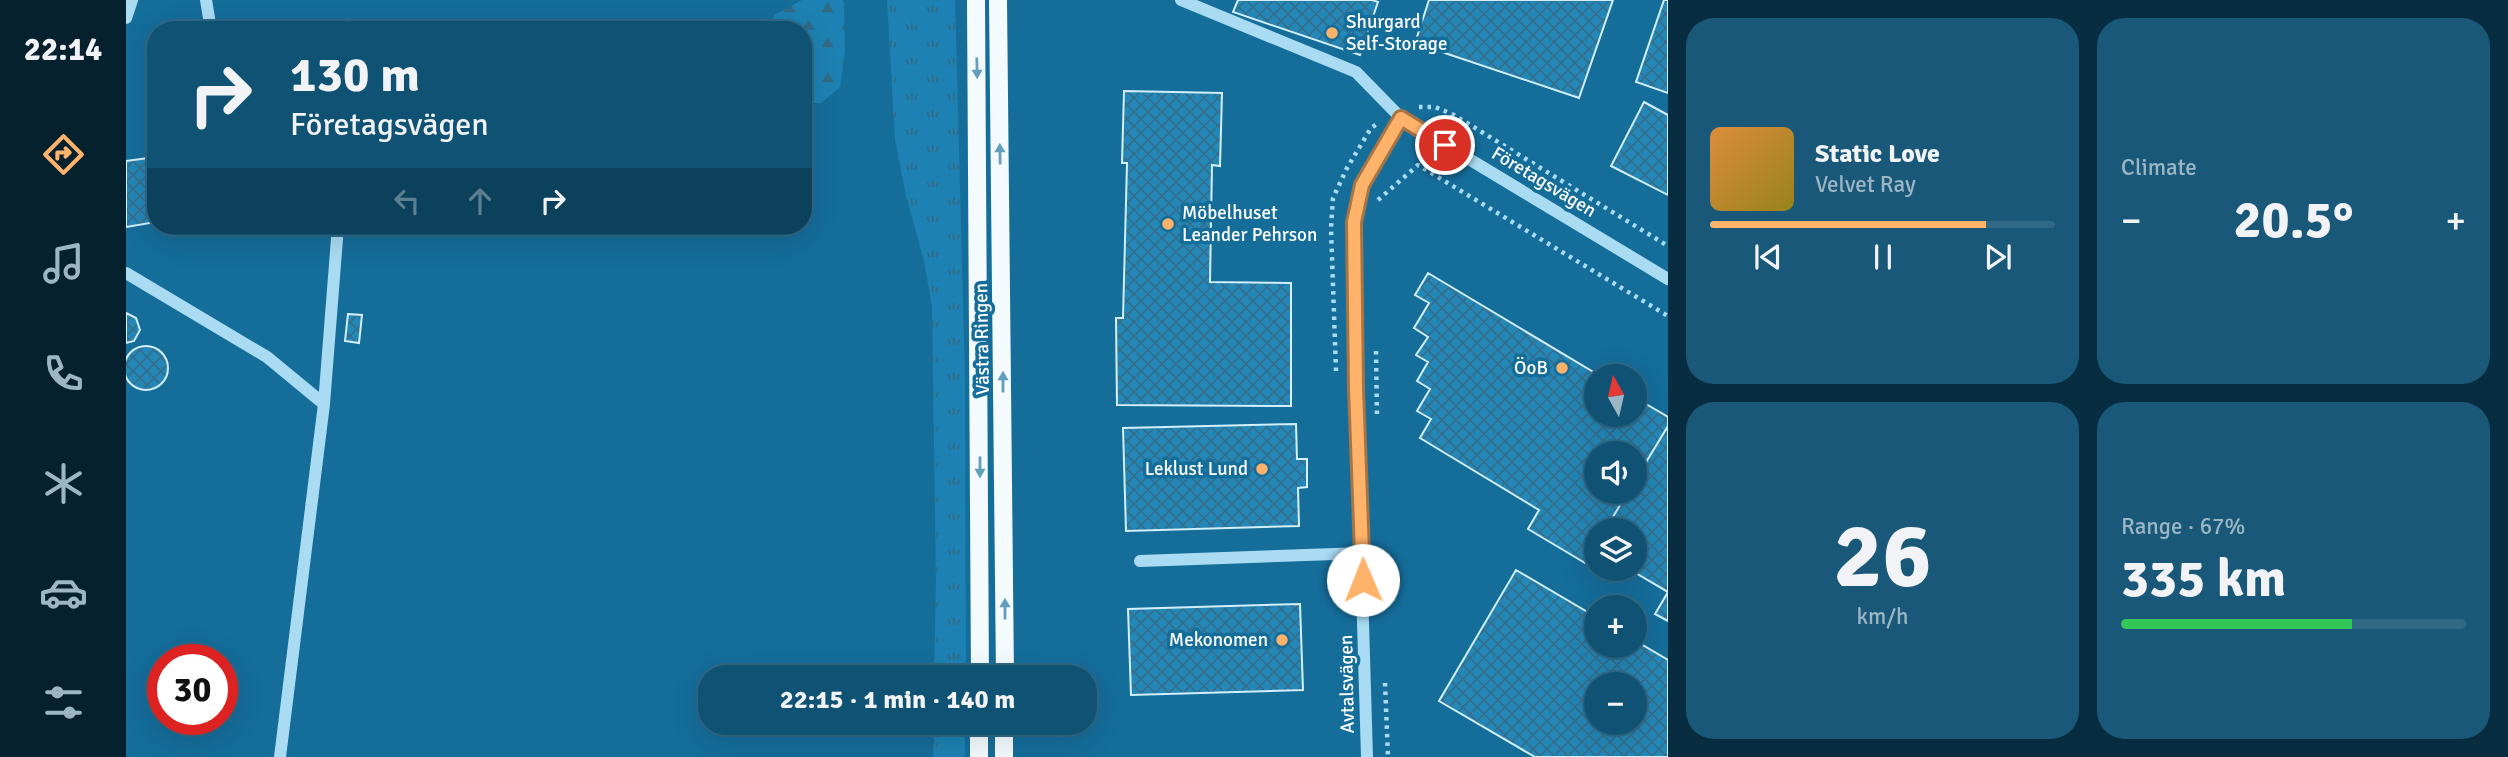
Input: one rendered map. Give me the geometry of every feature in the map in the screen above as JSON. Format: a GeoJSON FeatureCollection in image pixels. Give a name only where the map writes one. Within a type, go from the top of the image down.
{"type":"FeatureCollection","features":[{"type":"Feature","properties":{"kind":"main road","name":"Västra Ringen"},"geometry":{"type":"LineString","coordinates":[[976,0],[980,665]]}},
{"type":"Feature","properties":{"kind":"main road","name":"Västra Ringen"},"geometry":{"type":"LineString","coordinates":[[998,0],[1005,665]]}},
{"type":"Feature","properties":{"kind":"main road"},"geometry":{"type":"LineString","coordinates":[[979,735],[979,757]]}},
{"type":"Feature","properties":{"kind":"main road"},"geometry":{"type":"LineString","coordinates":[[1003,757],[1004,735]]}},
{"type":"Feature","properties":{"kind":"street"},"geometry":{"type":"LineString","coordinates":[[126,18],[132,0]]}},
{"type":"Feature","properties":{"kind":"street"},"geometry":{"type":"LineString","coordinates":[[206,0],[210,21]]}},
{"type":"Feature","properties":{"kind":"street","name":"Företagsvägen"},"geometry":{"type":"LineString","coordinates":[[1181,0],[1356,72],[1401,118],[1668,279]]}},
{"type":"Feature","properties":{"kind":"street","name":"Avtalsvägen"},"geometry":{"type":"LineString","coordinates":[[1367,757],[1354,222],[1362,185],[1401,118]]}},
{"type":"Feature","properties":{"kind":"street"},"geometry":{"type":"LineString","coordinates":[[280,757],[324,404],[337,235]]}},
{"type":"Feature","properties":{"kind":"street"},"geometry":{"type":"LineString","coordinates":[[126,273],[267,357],[324,404]]}},
{"type":"Feature","properties":{"kind":"street"},"geometry":{"type":"LineString","coordinates":[[1140,561],[1363,553]]}},
{"type":"Feature","properties":{"kind":"path"},"geometry":{"type":"LineString","coordinates":[[1401,118],[1412,108],[1425,106],[1454,115],[1668,246]]}},
{"type":"Feature","properties":{"kind":"path"},"geometry":{"type":"LineString","coordinates":[[1376,202],[1418,165],[1668,316]]}},
{"type":"Feature","properties":{"kind":"path"},"geometry":{"type":"LineString","coordinates":[[1376,349],[1377,422]]}},
{"type":"Feature","properties":{"kind":"path"},"geometry":{"type":"LineString","coordinates":[[1384,673],[1388,757]]}},
{"type":"Feature","properties":{"kind":"green space"},"geometry":{"type":"Polygon","coordinates":[[[802,0],[842,0],[844,3],[845,51],[840,87],[821,103],[812,103],[812,21],[773,21],[774,15],[802,0]]]}},
{"type":"Feature","properties":{"kind":"green space"},"geometry":{"type":"Polygon","coordinates":[[[887,0],[955,0],[965,379],[966,665],[934,665],[936,582],[932,307],[924,260],[906,196],[895,140],[887,0]]]}},
{"type":"Feature","properties":{"kind":"green space"},"geometry":{"type":"Polygon","coordinates":[[[934,735],[965,735],[965,757],[933,757],[934,735]]]}},
{"type":"Feature","properties":{"kind":"building","name":"Shurgard Self-Storage"},"geometry":{"type":"Polygon","coordinates":[[[1238,0],[1378,2],[1360,55],[1233,12],[1238,0]]]}},
{"type":"Feature","properties":{"kind":"building"},"geometry":{"type":"Polygon","coordinates":[[[1429,0],[1613,0],[1579,98],[1415,43],[1429,0]]]}},
{"type":"Feature","properties":{"kind":"building"},"geometry":{"type":"Polygon","coordinates":[[[1664,0],[1668,0],[1668,93],[1636,82],[1664,0]]]}},
{"type":"Feature","properties":{"kind":"building","name":"Möbelhuset Leander Pehrson"},"geometry":{"type":"Polygon","coordinates":[[[1124,91],[1222,93],[1220,166],[1212,165],[1210,282],[1291,283],[1291,406],[1117,405],[1116,318],[1123,318],[1127,163],[1122,163],[1124,91]]]}},
{"type":"Feature","properties":{"kind":"building"},"geometry":{"type":"Polygon","coordinates":[[[1644,102],[1668,115],[1668,195],[1611,166],[1644,102]]]}},
{"type":"Feature","properties":{"kind":"building"},"geometry":{"type":"Polygon","coordinates":[[[147,158],[147,224],[126,227],[126,161],[147,158]]]}},
{"type":"Feature","properties":{"kind":"building"},"geometry":{"type":"Polygon","coordinates":[[[1428,273],[1584,366],[1584,427],[1647,427],[1647,405],[1668,417],[1668,426],[1647,461],[1647,441],[1584,441],[1584,504],[1621,504],[1612,518],[1584,518],[1584,562],[1528,529],[1539,510],[1420,438],[1431,419],[1417,411],[1430,389],[1417,381],[1428,362],[1416,355],[1428,337],[1414,328],[1429,303],[1415,295],[1428,273]]]}},
{"type":"Feature","properties":{"kind":"building"},"geometry":{"type":"Polygon","coordinates":[[[126,313],[136,318],[140,330],[134,341],[126,343],[126,313]]]}},
{"type":"Feature","properties":{"kind":"building"},"geometry":{"type":"Polygon","coordinates":[[[348,314],[362,315],[359,343],[345,341],[348,314]]]}},
{"type":"Feature","properties":{"kind":"building"},"geometry":{"type":"Polygon","coordinates":[[[146,346],[161,353],[168,368],[161,383],[146,390],[131,383],[124,368],[131,353],[146,346]]]}},
{"type":"Feature","properties":{"kind":"building"},"geometry":{"type":"Polygon","coordinates":[[[1296,424],[1297,459],[1307,459],[1307,487],[1298,488],[1299,526],[1126,531],[1123,428],[1296,424]]]}},
{"type":"Feature","properties":{"kind":"building"},"geometry":{"type":"Polygon","coordinates":[[[1668,426],[1668,592],[1647,580],[1647,518],[1612,518],[1621,504],[1647,504],[1647,461],[1668,426]]]}},
{"type":"Feature","properties":{"kind":"building"},"geometry":{"type":"Polygon","coordinates":[[[1516,570],[1584,610],[1584,658],[1647,658],[1647,648],[1668,660],[1668,757],[1535,757],[1439,701],[1516,570]]]}},
{"type":"Feature","properties":{"kind":"building"},"geometry":{"type":"Polygon","coordinates":[[[1668,592],[1668,621],[1655,614],[1668,592]]]}},
{"type":"Feature","properties":{"kind":"building"},"geometry":{"type":"Polygon","coordinates":[[[1300,604],[1303,690],[1131,695],[1128,609],[1300,604]]]}},
{"type":"Feature","properties":{"kind":"place","name":"Shurgard Self-Storage"},"geometry":{"type":"Point","coordinates":[1332,33]}},
{"type":"Feature","properties":{"kind":"place","name":"Möbelhuset Leander Pehrson"},"geometry":{"type":"Point","coordinates":[1168,224]}},
{"type":"Feature","properties":{"kind":"place","name":"ÖoB"},"geometry":{"type":"Point","coordinates":[1562,368]}},
{"type":"Feature","properties":{"kind":"place","name":"Leklust Lund"},"geometry":{"type":"Point","coordinates":[1262,469]}},
{"type":"Feature","properties":{"kind":"place","name":"Mekonomen"},"geometry":{"type":"Point","coordinates":[1282,640]}},
{"type":"Feature","properties":{"kind":"route"},"geometry":{"type":"LineString","coordinates":[[1363,580],[1356,388],[1354,222],[1362,185],[1401,118],[1445,145]]}}]}
